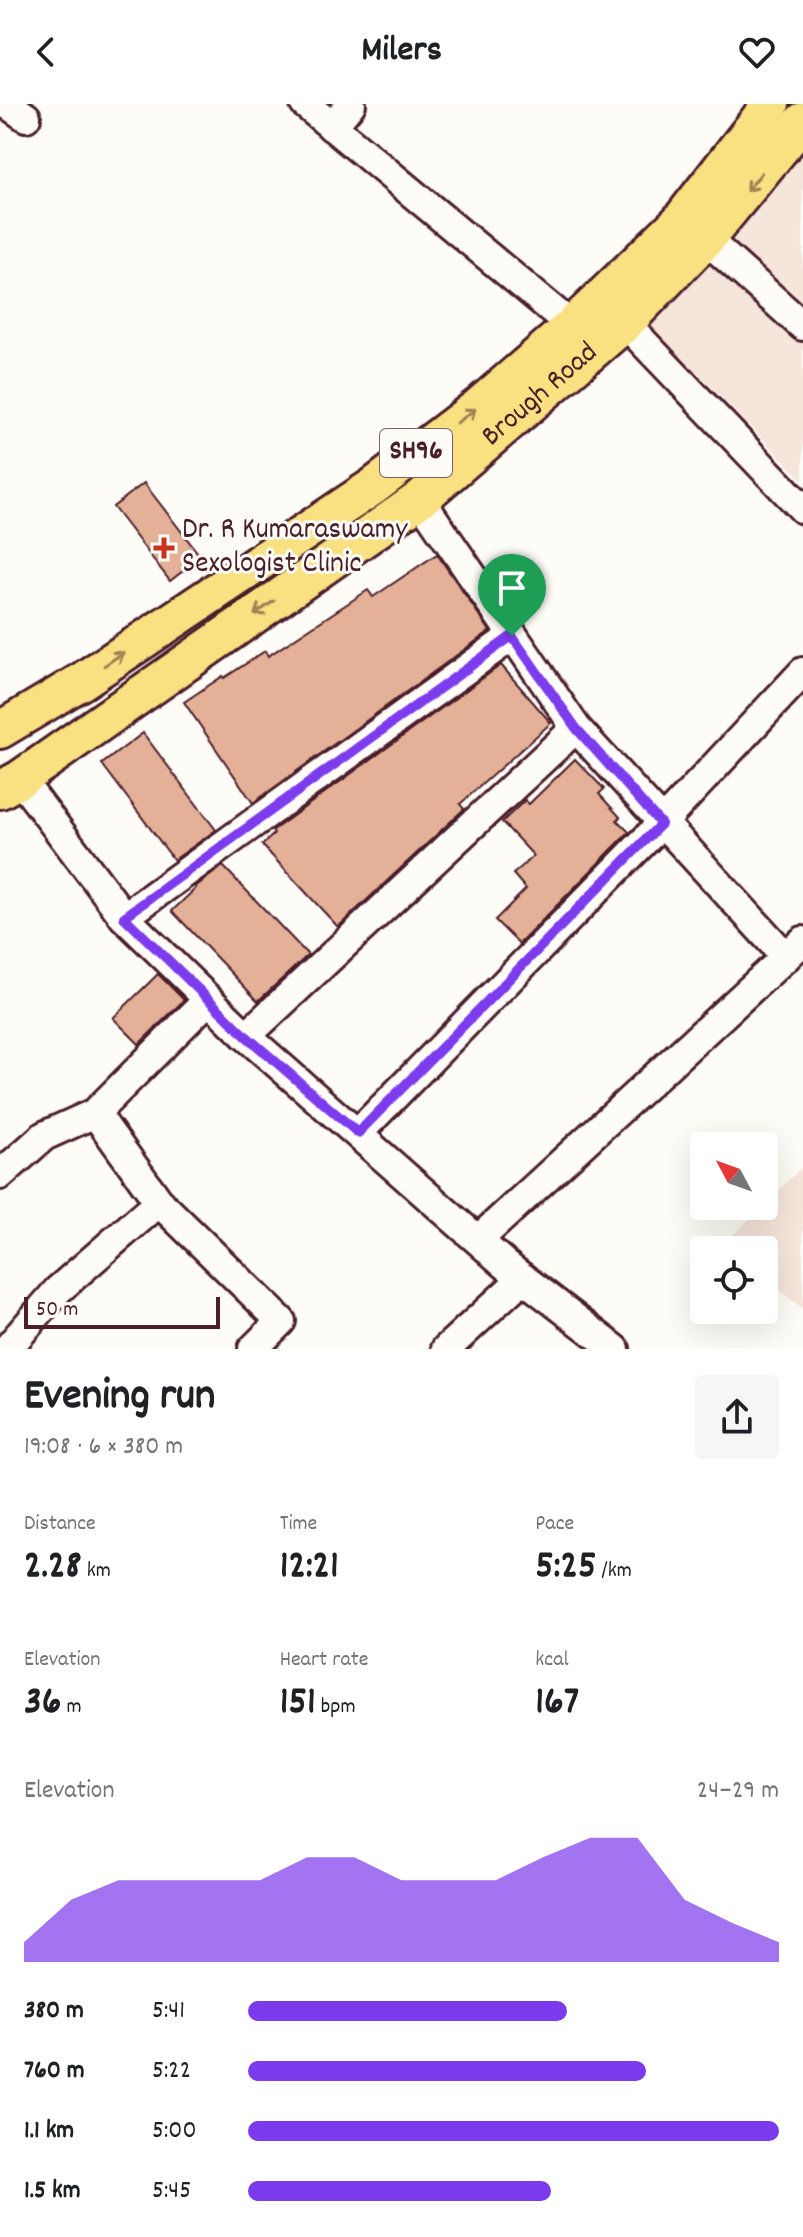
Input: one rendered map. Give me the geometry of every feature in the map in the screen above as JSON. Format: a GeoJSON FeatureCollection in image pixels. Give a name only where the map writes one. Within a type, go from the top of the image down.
{"type":"FeatureCollection","features":[{"type":"Feature","properties":{"kind":"main road","name":"Brough Road"},"geometry":{"type":"LineString","coordinates":[[8,758],[116,712],[420,499],[625,323],[693,230],[771,104]]}},
{"type":"Feature","properties":{"kind":"main road","name":"Brough Road"},"geometry":{"type":"LineString","coordinates":[[8,758],[82,681],[374,486],[479,406],[572,326],[693,230],[803,121]]}},
{"type":"Feature","properties":{"kind":"street"},"geometry":{"type":"LineString","coordinates":[[305,104],[572,326]]}},
{"type":"Feature","properties":{"kind":"street"},"geometry":{"type":"LineString","coordinates":[[332,127],[351,104]]}},
{"type":"Feature","properties":{"kind":"street"},"geometry":{"type":"LineString","coordinates":[[693,230],[803,326]]}},
{"type":"Feature","properties":{"kind":"street"},"geometry":{"type":"LineString","coordinates":[[625,323],[803,509]]}},
{"type":"Feature","properties":{"kind":"street"},"geometry":{"type":"LineString","coordinates":[[420,499],[576,728],[661,824],[794,949],[479,1239]]}},
{"type":"Feature","properties":{"kind":"street"},"geometry":{"type":"LineString","coordinates":[[124,917],[512,636]]}},
{"type":"Feature","properties":{"kind":"street"},"geometry":{"type":"LineString","coordinates":[[358,1133],[661,824],[803,672]]}},
{"type":"Feature","properties":{"kind":"street"},"geometry":{"type":"LineString","coordinates":[[246,1036],[576,728]]}},
{"type":"Feature","properties":{"kind":"street"},"geometry":{"type":"LineString","coordinates":[[8,758],[124,917],[208,1000],[523,1278],[615,1349]]}},
{"type":"Feature","properties":{"kind":"street"},"geometry":{"type":"LineString","coordinates":[[0,1175],[44,1136],[95,1113],[208,1000]]}},
{"type":"Feature","properties":{"kind":"street"},"geometry":{"type":"LineString","coordinates":[[95,1113],[159,1202],[281,1321],[253,1349]]}},
{"type":"Feature","properties":{"kind":"street"},"geometry":{"type":"LineString","coordinates":[[7,1349],[58,1290],[159,1202]]}},
{"type":"Feature","properties":{"kind":"street"},"geometry":{"type":"LineString","coordinates":[[446,1349],[523,1278]]}},
{"type":"Feature","properties":{"kind":"shaded area"},"geometry":{"type":"Polygon","coordinates":[[[803,148],[803,480],[642,317],[803,148]]]}},
{"type":"Feature","properties":{"kind":"shaded area"},"geometry":{"type":"Polygon","coordinates":[[[803,1166],[803,1309],[778,1289],[778,1236],[732,1236],[748,1220],[778,1220],[778,1191],[803,1166]]]}},
{"type":"Feature","properties":{"kind":"building"},"geometry":{"type":"Polygon","coordinates":[[[144,483],[201,557],[170,581],[113,507],[144,483]]]}},
{"type":"Feature","properties":{"kind":"building"},"geometry":{"type":"Polygon","coordinates":[[[437,554],[490,631],[253,803],[184,702],[265,651],[268,656],[368,590],[373,597],[437,554]]]}},
{"type":"Feature","properties":{"kind":"building"},"geometry":{"type":"Polygon","coordinates":[[[501,665],[551,723],[460,804],[464,809],[338,927],[262,845],[274,834],[272,831],[501,665]]]}},
{"type":"Feature","properties":{"kind":"building"},"geometry":{"type":"Polygon","coordinates":[[[143,733],[216,830],[174,860],[102,764],[143,733]]]}},
{"type":"Feature","properties":{"kind":"building"},"geometry":{"type":"Polygon","coordinates":[[[575,759],[604,789],[599,794],[629,832],[519,944],[495,920],[526,889],[513,874],[534,856],[502,822],[525,800],[529,804],[575,759]]]}},
{"type":"Feature","properties":{"kind":"building"},"geometry":{"type":"Polygon","coordinates":[[[223,866],[308,955],[258,1001],[172,911],[195,887],[223,866]]]}},
{"type":"Feature","properties":{"kind":"building"},"geometry":{"type":"Polygon","coordinates":[[[158,974],[184,1000],[139,1044],[113,1018],[158,974]]]}},
{"type":"Feature","properties":{"kind":"place","name":"Dr. R Kumaraswamy Sexologist Clinic"},"geometry":{"type":"Point","coordinates":[164,548]}},
{"type":"Feature","properties":{"kind":"route"},"geometry":{"type":"LineString","coordinates":[[512,636],[576,728],[661,824],[358,1133],[246,1036],[124,917],[512,636]]}}]}
